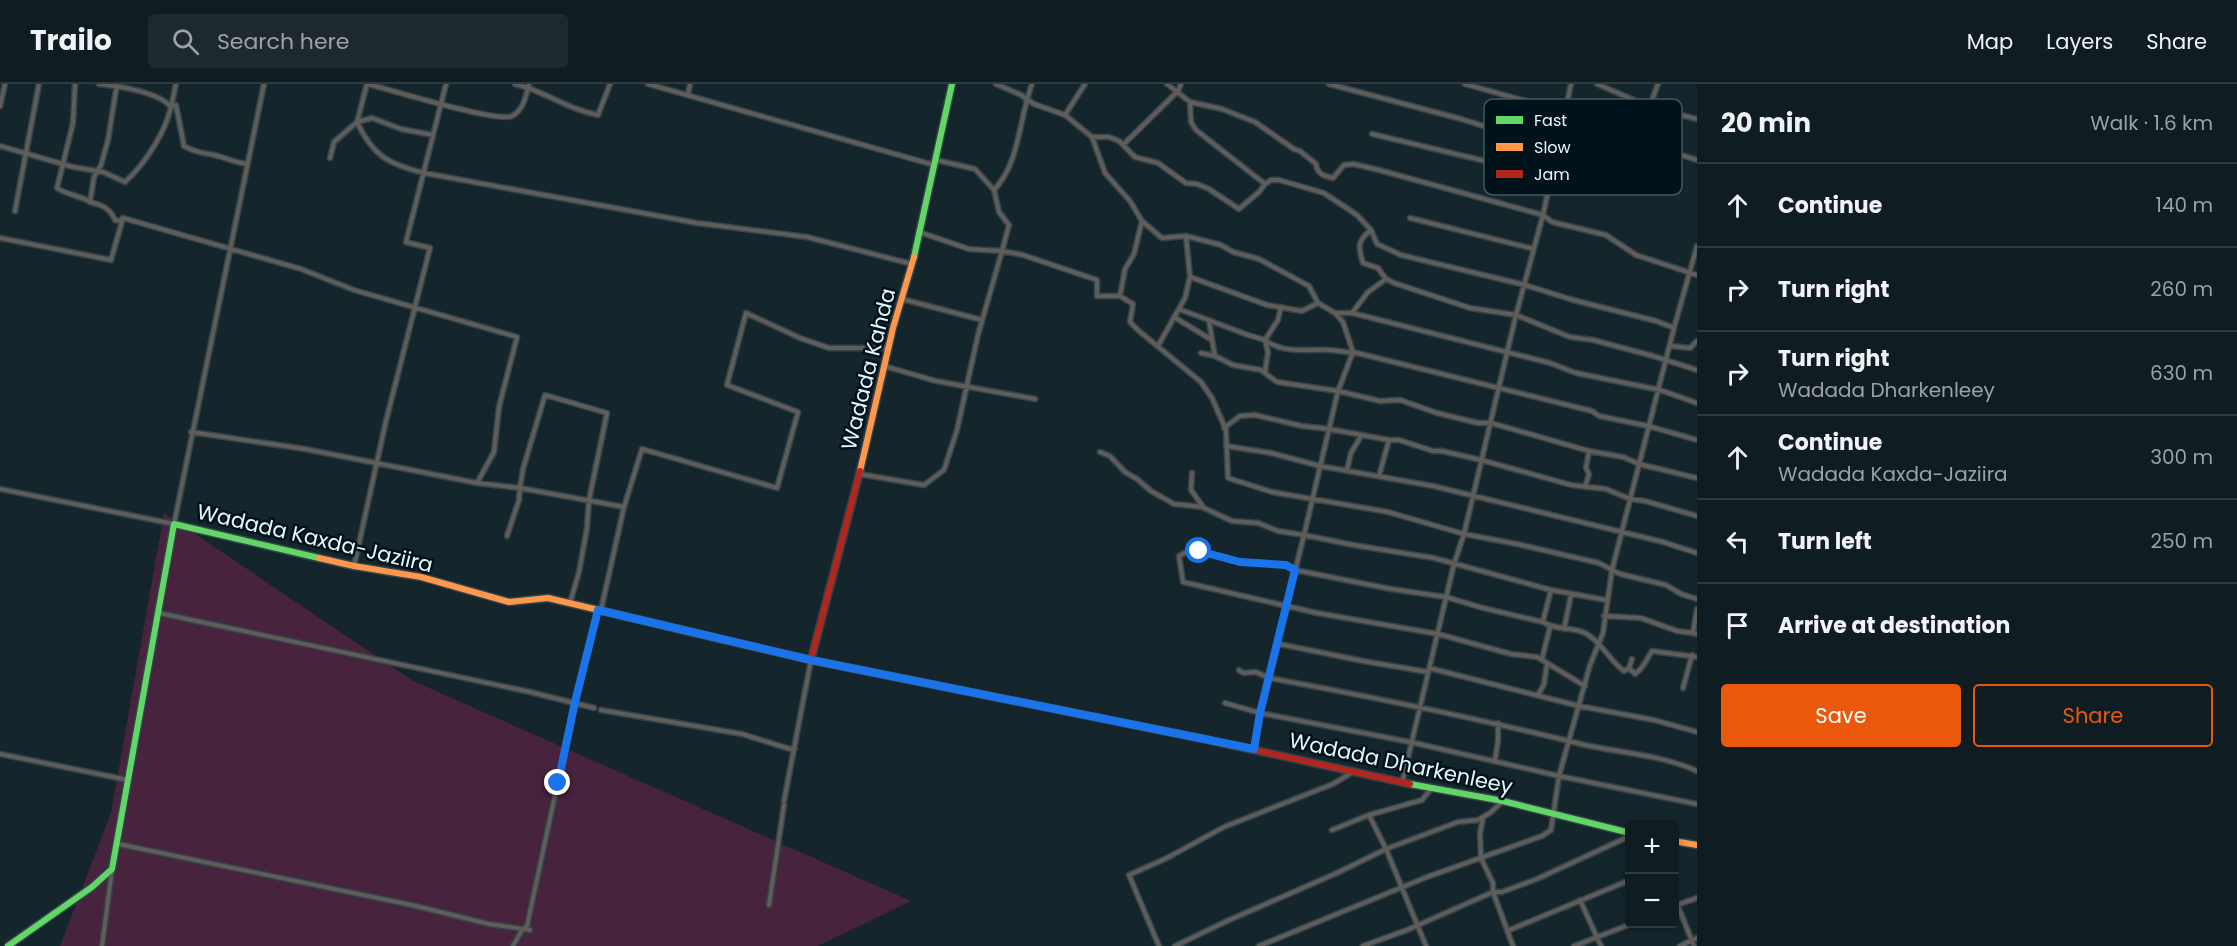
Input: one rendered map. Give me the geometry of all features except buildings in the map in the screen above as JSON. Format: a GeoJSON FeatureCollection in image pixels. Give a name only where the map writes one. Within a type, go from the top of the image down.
{"type":"FeatureCollection","features":[{"type":"Feature","properties":{"kind":"main road","name":"Wadada Kahda"},"geometry":{"type":"LineString","coordinates":[[811,660],[884,366],[912,264],[952,84]]}},
{"type":"Feature","properties":{"kind":"main road","name":"Wadada Kaxda-Jaziira"},"geometry":{"type":"LineString","coordinates":[[112,869],[174,524],[354,566],[421,577],[509,602],[548,598],[811,660]]}},
{"type":"Feature","properties":{"kind":"main road","name":"Wadada Dharkenleey"},"geometry":{"type":"LineString","coordinates":[[811,660],[1254,749],[1431,789],[1503,801],[1625,833]]}},
{"type":"Feature","properties":{"kind":"main road"},"geometry":{"type":"LineString","coordinates":[[1679,842],[1697,845]]}},
{"type":"Feature","properties":{"kind":"main road"},"geometry":{"type":"LineString","coordinates":[[8,946],[92,887],[112,869]]}},
{"type":"Feature","properties":{"kind":"street"},"geometry":{"type":"LineString","coordinates":[[0,106],[5,84]]}},
{"type":"Feature","properties":{"kind":"street"},"geometry":{"type":"LineString","coordinates":[[15,211],[39,84]]}},
{"type":"Feature","properties":{"kind":"street"},"geometry":{"type":"LineString","coordinates":[[75,84],[73,123],[57,188],[65,193],[78,195],[104,206],[113,214],[115,220],[120,221],[123,218],[301,269],[338,285],[517,337],[499,407],[494,452],[477,483]]}},
{"type":"Feature","properties":{"kind":"street"},"geometry":{"type":"LineString","coordinates":[[99,84],[117,85],[167,102],[171,107]]}},
{"type":"Feature","properties":{"kind":"street"},"geometry":{"type":"LineString","coordinates":[[0,146],[63,164],[98,171],[125,182],[135,173],[156,141],[169,116],[176,84]]}},
{"type":"Feature","properties":{"kind":"street"},"geometry":{"type":"LineString","coordinates":[[0,489],[174,524],[264,84]]}},
{"type":"Feature","properties":{"kind":"street"},"geometry":{"type":"LineString","coordinates":[[529,86],[521,109],[511,117],[505,117],[473,112],[367,84],[357,122],[375,152],[399,167],[697,223],[807,237],[912,264]]}},
{"type":"Feature","properties":{"kind":"street"},"geometry":{"type":"LineString","coordinates":[[354,566],[386,421],[430,248],[406,242],[446,84]]}},
{"type":"Feature","properties":{"kind":"street"},"geometry":{"type":"LineString","coordinates":[[515,84],[529,86],[578,111],[598,115],[610,84]]}},
{"type":"Feature","properties":{"kind":"street"},"geometry":{"type":"LineString","coordinates":[[648,84],[935,162],[975,168],[994,190],[999,212],[1009,225],[982,320],[957,430],[944,470],[924,484],[859,474]]}},
{"type":"Feature","properties":{"kind":"street"},"geometry":{"type":"LineString","coordinates":[[688,95],[690,84]]}},
{"type":"Feature","properties":{"kind":"street"},"geometry":{"type":"LineString","coordinates":[[996,84],[1065,115],[1092,137],[1105,173],[1130,201],[1142,221],[1162,238],[1186,236],[1221,245],[1233,252],[1259,260],[1309,286],[1318,303],[1335,313],[1343,322],[1353,352],[1338,391],[1279,644],[1260,713],[1254,749]]}},
{"type":"Feature","properties":{"kind":"street"},"geometry":{"type":"LineString","coordinates":[[994,190],[1001,182],[1010,163],[1032,84]]}},
{"type":"Feature","properties":{"kind":"street"},"geometry":{"type":"LineString","coordinates":[[1065,115],[1085,84]]}},
{"type":"Feature","properties":{"kind":"street"},"geometry":{"type":"LineString","coordinates":[[1167,84],[1190,102],[1222,109],[1255,122],[1300,151],[1316,164],[1317,169],[1324,176],[1333,178],[1344,165],[1353,164],[1544,215],[1552,222],[1606,235],[1636,255],[1697,275]]}},
{"type":"Feature","properties":{"kind":"street"},"geometry":{"type":"LineString","coordinates":[[1124,144],[1178,91],[1181,84]]}},
{"type":"Feature","properties":{"kind":"street"},"geometry":{"type":"LineString","coordinates":[[1329,84],[1484,126]]}},
{"type":"Feature","properties":{"kind":"street"},"geometry":{"type":"LineString","coordinates":[[1465,84],[1516,99]]}},
{"type":"Feature","properties":{"kind":"street"},"geometry":{"type":"LineString","coordinates":[[1568,99],[1571,84]]}},
{"type":"Feature","properties":{"kind":"street"},"geometry":{"type":"LineString","coordinates":[[1597,84],[1632,99]]}},
{"type":"Feature","properties":{"kind":"street"},"geometry":{"type":"LineString","coordinates":[[1653,99],[1658,84]]}},
{"type":"Feature","properties":{"kind":"street"},"geometry":{"type":"LineString","coordinates":[[90,202],[94,177],[108,140],[117,85]]}},
{"type":"Feature","properties":{"kind":"street"},"geometry":{"type":"LineString","coordinates":[[1190,102],[1191,122],[1197,130],[1265,184]]}},
{"type":"Feature","properties":{"kind":"street"},"geometry":{"type":"LineString","coordinates":[[171,107],[176,105],[184,146],[196,153],[217,156],[230,162],[247,165]]}},
{"type":"Feature","properties":{"kind":"street"},"geometry":{"type":"LineString","coordinates":[[1682,115],[1697,119]]}},
{"type":"Feature","properties":{"kind":"street"},"geometry":{"type":"LineString","coordinates":[[330,158],[334,142],[357,122],[372,118],[401,129],[434,135]]}},
{"type":"Feature","properties":{"kind":"street"},"geometry":{"type":"LineString","coordinates":[[1372,134],[1484,161]]}},
{"type":"Feature","properties":{"kind":"street"},"geometry":{"type":"LineString","coordinates":[[1092,137],[1109,137],[1124,144],[1125,148],[1135,157],[1158,164],[1186,183],[1209,189],[1239,209],[1265,184],[1271,180],[1279,180],[1324,193],[1357,215],[1371,230],[1377,244],[1401,255],[1525,285],[1674,328]]}},
{"type":"Feature","properties":{"kind":"street"},"geometry":{"type":"LineString","coordinates":[[1682,155],[1697,160]]}},
{"type":"Feature","properties":{"kind":"street"},"geometry":{"type":"LineString","coordinates":[[1402,783],[1454,564],[1464,534],[1516,315],[1548,195]]}},
{"type":"Feature","properties":{"kind":"street"},"geometry":{"type":"LineString","coordinates":[[0,238],[111,260],[123,218]]}},
{"type":"Feature","properties":{"kind":"street"},"geometry":{"type":"LineString","coordinates":[[1410,218],[1534,249]]}},
{"type":"Feature","properties":{"kind":"street"},"geometry":{"type":"LineString","coordinates":[[1120,296],[1125,269],[1134,254],[1142,221]]}},
{"type":"Feature","properties":{"kind":"street"},"geometry":{"type":"LineString","coordinates":[[1371,230],[1362,237],[1359,250],[1363,263],[1378,268],[1386,279],[1432,297],[1470,308],[1516,315],[1570,337],[1593,340],[1697,370]]}},
{"type":"Feature","properties":{"kind":"street"},"geometry":{"type":"LineString","coordinates":[[919,232],[969,249],[1023,255],[1097,280],[1097,296],[1120,296],[1133,304],[1130,322],[1202,382],[1212,398],[1224,428],[1228,478],[1272,492],[1409,517],[1464,534],[1599,564],[1637,579],[1666,585],[1681,594],[1697,599]]}},
{"type":"Feature","properties":{"kind":"street"},"geometry":{"type":"LineString","coordinates":[[1158,345],[1185,298],[1190,277],[1186,236]]}},
{"type":"Feature","properties":{"kind":"street"},"geometry":{"type":"LineString","coordinates":[[1259,946],[1402,887],[1547,834],[1554,824],[1553,813],[1559,776],[1590,665],[1603,633],[1612,570],[1697,246]]}},
{"type":"Feature","properties":{"kind":"street"},"geometry":{"type":"LineString","coordinates":[[1190,277],[1267,305],[1302,311],[1318,303]]}},
{"type":"Feature","properties":{"kind":"street"},"geometry":{"type":"LineString","coordinates":[[1352,313],[1368,292],[1386,279]]}},
{"type":"Feature","properties":{"kind":"street"},"geometry":{"type":"LineString","coordinates":[[902,299],[982,320]]}},
{"type":"Feature","properties":{"kind":"street"},"geometry":{"type":"LineString","coordinates":[[1265,372],[1268,352],[1265,340],[1278,320],[1281,307]]}},
{"type":"Feature","properties":{"kind":"street"},"geometry":{"type":"LineString","coordinates":[[1179,309],[1288,349],[1353,352],[1592,411],[1599,417],[1648,426],[1697,440]]}},
{"type":"Feature","properties":{"kind":"street"},"geometry":{"type":"LineString","coordinates":[[513,946],[522,930],[527,926],[575,702],[600,610],[624,507],[642,449],[777,488],[798,412],[727,385],[746,313],[800,338],[829,348],[889,348]]}},
{"type":"Feature","properties":{"kind":"street"},"geometry":{"type":"LineString","coordinates":[[1335,313],[1352,313],[1550,363],[1576,373],[1660,390],[1697,403]]}},
{"type":"Feature","properties":{"kind":"street"},"geometry":{"type":"LineString","coordinates":[[1174,317],[1212,340]]}},
{"type":"Feature","properties":{"kind":"street"},"geometry":{"type":"LineString","coordinates":[[1209,321],[1215,356]]}},
{"type":"Feature","properties":{"kind":"street"},"geometry":{"type":"LineString","coordinates":[[1671,346],[1690,348],[1697,341]]}},
{"type":"Feature","properties":{"kind":"street"},"geometry":{"type":"LineString","coordinates":[[1201,352],[1233,365],[1247,366],[1265,372],[1277,382],[1338,391],[1380,401],[1400,400],[1437,413],[1478,423],[1491,423],[1697,478]]}},
{"type":"Feature","properties":{"kind":"street"},"geometry":{"type":"LineString","coordinates":[[884,366],[936,381],[1035,399]]}},
{"type":"Feature","properties":{"kind":"street"},"geometry":{"type":"LineString","coordinates":[[507,536],[519,500],[522,469],[544,395],[607,413],[589,500],[585,539],[570,603]]}},
{"type":"Feature","properties":{"kind":"street"},"geometry":{"type":"LineString","coordinates":[[1224,428],[1240,416],[1255,415],[1302,426],[1400,440],[1433,451],[1481,460],[1585,487],[1606,489],[1630,499],[1697,516]]}},
{"type":"Feature","properties":{"kind":"street"},"geometry":{"type":"LineString","coordinates":[[191,432],[305,449],[477,483],[624,507]]}},
{"type":"Feature","properties":{"kind":"street"},"geometry":{"type":"LineString","coordinates":[[1347,471],[1351,453],[1362,435]]}},
{"type":"Feature","properties":{"kind":"street"},"geometry":{"type":"LineString","coordinates":[[1379,476],[1389,440]]}},
{"type":"Feature","properties":{"kind":"street"},"geometry":{"type":"LineString","coordinates":[[1226,446],[1271,453],[1320,466],[1433,486],[1622,532],[1697,553]]}},
{"type":"Feature","properties":{"kind":"street"},"geometry":{"type":"LineString","coordinates":[[1585,487],[1589,474],[1586,468],[1589,451]]}},
{"type":"Feature","properties":{"kind":"street"},"geometry":{"type":"LineString","coordinates":[[1100,452],[1110,456],[1125,472],[1151,491],[1174,504],[1204,508],[1232,521],[1270,526],[1278,531],[1353,545],[1410,553],[1571,595],[1606,600]]}},
{"type":"Feature","properties":{"kind":"street"},"geometry":{"type":"LineString","coordinates":[[1192,473],[1191,490],[1204,508]]}},
{"type":"Feature","properties":{"kind":"street"},"geometry":{"type":"LineString","coordinates":[[1585,686],[1542,659],[1511,654],[1438,634],[1286,607],[1183,582],[1179,556],[1187,552],[1199,551],[1240,562],[1286,565],[1295,570],[1391,589],[1446,597],[1543,621],[1550,627],[1581,631],[1598,643],[1624,671],[1629,668],[1632,659]]}},
{"type":"Feature","properties":{"kind":"street"},"geometry":{"type":"LineString","coordinates":[[1543,621],[1551,590]]}},
{"type":"Feature","properties":{"kind":"street"},"geometry":{"type":"LineString","coordinates":[[1564,629],[1571,595]]}},
{"type":"Feature","properties":{"kind":"street"},"geometry":{"type":"LineString","coordinates":[[1604,616],[1641,618],[1677,631],[1695,634],[1697,609]]}},
{"type":"Feature","properties":{"kind":"street"},"geometry":{"type":"LineString","coordinates":[[159,613],[575,702],[594,708]]}},
{"type":"Feature","properties":{"kind":"street"},"geometry":{"type":"LineString","coordinates":[[1542,659],[1550,627]]}},
{"type":"Feature","properties":{"kind":"street"},"geometry":{"type":"LineString","coordinates":[[1279,644],[1363,661],[1429,670],[1579,706],[1654,720],[1697,732]]}},
{"type":"Feature","properties":{"kind":"street"},"geometry":{"type":"LineString","coordinates":[[1629,668],[1635,674],[1639,672],[1652,651],[1694,656],[1683,688]]}},
{"type":"Feature","properties":{"kind":"street"},"geometry":{"type":"LineString","coordinates":[[769,904],[784,803],[811,660]]}},
{"type":"Feature","properties":{"kind":"street"},"geometry":{"type":"LineString","coordinates":[[1538,695],[1544,684],[1547,663]]}},
{"type":"Feature","properties":{"kind":"street"},"geometry":{"type":"LineString","coordinates":[[1239,670],[1243,673],[1256,672],[1269,678],[1498,723],[1568,741],[1656,759],[1697,771]]}},
{"type":"Feature","properties":{"kind":"street"},"geometry":{"type":"LineString","coordinates":[[1225,703],[1260,713],[1410,742],[1697,804]]}},
{"type":"Feature","properties":{"kind":"street"},"geometry":{"type":"LineString","coordinates":[[601,710],[742,734],[790,749],[795,748]]}},
{"type":"Feature","properties":{"kind":"street"},"geometry":{"type":"LineString","coordinates":[[1495,760],[1498,723]]}},
{"type":"Feature","properties":{"kind":"street"},"geometry":{"type":"LineString","coordinates":[[0,754],[128,780]]}},
{"type":"Feature","properties":{"kind":"street"},"geometry":{"type":"LineString","coordinates":[[1159,946],[1129,875],[1167,858],[1224,827],[1333,784],[1353,772]]}},
{"type":"Feature","properties":{"kind":"street"},"geometry":{"type":"LineString","coordinates":[[1332,830],[1369,815],[1422,800],[1431,789]]}},
{"type":"Feature","properties":{"kind":"street"},"geometry":{"type":"LineString","coordinates":[[1175,946],[1386,849],[1458,822],[1484,818],[1503,801]]}},
{"type":"Feature","properties":{"kind":"street"},"geometry":{"type":"LineString","coordinates":[[1369,815],[1386,849],[1426,946]]}},
{"type":"Feature","properties":{"kind":"street"},"geometry":{"type":"LineString","coordinates":[[1484,818],[1480,839],[1481,858],[1493,883],[1493,892],[1513,946]]}},
{"type":"Feature","properties":{"kind":"street"},"geometry":{"type":"LineString","coordinates":[[1363,946],[1493,892],[1502,892],[1537,879],[1625,836]]}},
{"type":"Feature","properties":{"kind":"street"},"geometry":{"type":"LineString","coordinates":[[118,844],[530,930]]}},
{"type":"Feature","properties":{"kind":"street"},"geometry":{"type":"LineString","coordinates":[[102,946],[112,869]]}},
{"type":"Feature","properties":{"kind":"street"},"geometry":{"type":"LineString","coordinates":[[1507,931],[1625,882]]}},
{"type":"Feature","properties":{"kind":"street"},"geometry":{"type":"LineString","coordinates":[[1679,905],[1697,898]]}},
{"type":"Feature","properties":{"kind":"street"},"geometry":{"type":"LineString","coordinates":[[1580,900],[1601,946]]}},
{"type":"Feature","properties":{"kind":"street"},"geometry":{"type":"LineString","coordinates":[[1679,912],[1694,946]]}},
{"type":"Feature","properties":{"kind":"street"},"geometry":{"type":"LineString","coordinates":[[1574,946],[1625,926]]}},
{"type":"Feature","properties":{"kind":"street"},"geometry":{"type":"LineString","coordinates":[[1680,946],[1697,938]]}},
{"type":"Feature","properties":{"kind":"shaded area"},"geometry":{"type":"Polygon","coordinates":[[[164,513],[413,681],[911,901],[818,946],[60,946],[111,813],[164,513]]]}},
{"type":"Feature","properties":{"kind":"traffic: fast"},"geometry":{"type":"LineString","coordinates":[[914,257],[952,84]]}},
{"type":"Feature","properties":{"kind":"traffic: fast"},"geometry":{"type":"LineString","coordinates":[[8,946],[92,887],[112,869],[174,524],[319,558]]}},
{"type":"Feature","properties":{"kind":"traffic: fast"},"geometry":{"type":"LineString","coordinates":[[712,637],[811,660],[1199,738]]}},
{"type":"Feature","properties":{"kind":"traffic: fast"},"geometry":{"type":"LineString","coordinates":[[1410,784],[1503,801],[1625,832]]}},
{"type":"Feature","properties":{"kind":"traffic: slow"},"geometry":{"type":"LineString","coordinates":[[860,471],[893,328],[914,257]]}},
{"type":"Feature","properties":{"kind":"traffic: slow"},"geometry":{"type":"LineString","coordinates":[[319,558],[421,577],[509,602],[548,598],[712,637]]}},
{"type":"Feature","properties":{"kind":"traffic: slow"},"geometry":{"type":"LineString","coordinates":[[1679,842],[1697,845]]}},
{"type":"Feature","properties":{"kind":"traffic: jam"},"geometry":{"type":"LineString","coordinates":[[811,660],[860,471]]}},
{"type":"Feature","properties":{"kind":"traffic: jam"},"geometry":{"type":"LineString","coordinates":[[1199,738],[1410,784]]}},
{"type":"Feature","properties":{"kind":"route"},"geometry":{"type":"LineString","coordinates":[[558,783],[598,610],[811,660],[1254,749],[1260,713],[1279,644],[1295,570],[1286,565],[1240,562],[1199,551]]}}]}
